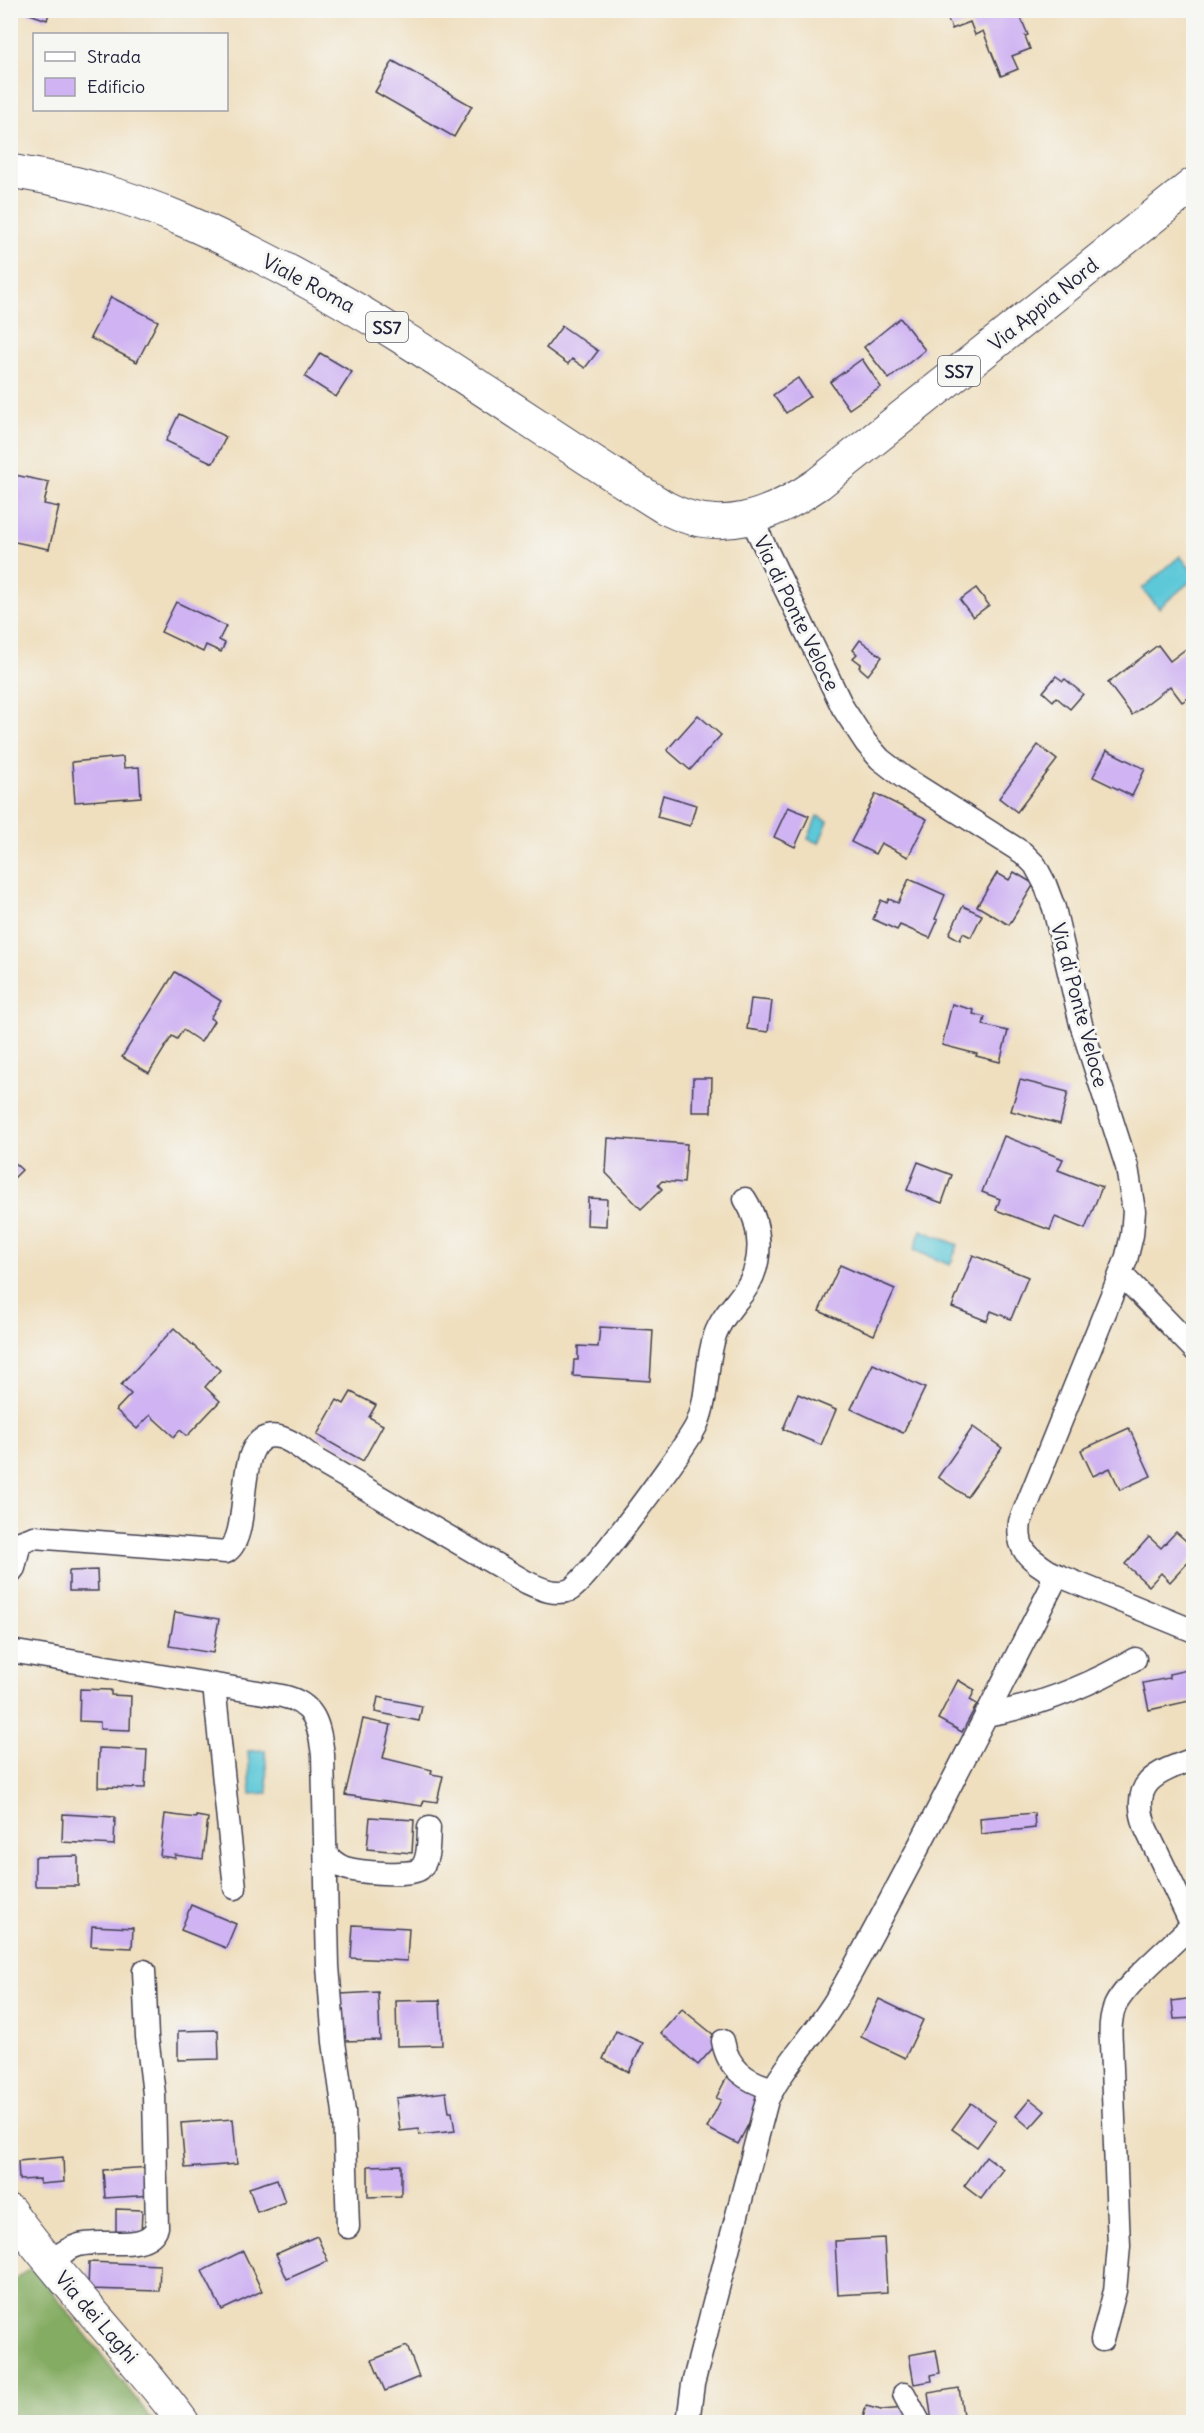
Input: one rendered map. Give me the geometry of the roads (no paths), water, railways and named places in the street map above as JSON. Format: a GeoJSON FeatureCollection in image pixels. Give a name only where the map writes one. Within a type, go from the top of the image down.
{"type":"FeatureCollection","features":[{"type":"Feature","properties":{"kind":"main road","name":"Viale Roma"},"geometry":{"type":"LineString","coordinates":[[10,171],[100,190],[205,229],[305,280],[398,333],[664,507],[684,517],[705,522],[746,519]]}},
{"type":"Feature","properties":{"kind":"main road","name":"Via Appia Nord"},"geometry":{"type":"LineString","coordinates":[[746,519],[790,501],[828,477],[1180,203],[1194,184]]}},
{"type":"Feature","properties":{"kind":"main road","name":"Via dei Laghi"},"geometry":{"type":"LineString","coordinates":[[10,2211],[50,2262],[151,2379],[183,2422]]}},
{"type":"Feature","properties":{"kind":"street","name":"Via di Ponte Veloce"},"geometry":{"type":"LineString","coordinates":[[746,519],[843,708],[866,743],[880,759],[903,777],[1023,853],[1035,865],[1045,884],[1054,908],[1081,1024],[1125,1160],[1131,1186],[1133,1226],[1129,1251],[1121,1274],[1020,1522],[1020,1545],[1056,1580],[1194,1631]]}},
{"type":"Feature","properties":{"kind":"street"},"geometry":{"type":"LineString","coordinates":[[10,1573],[14,1568],[20,1542],[34,1537],[225,1552],[231,1549],[238,1537],[250,1455],[259,1442],[272,1436],[286,1439],[318,1461],[526,1582],[553,1592],[572,1589],[586,1576],[609,1546],[697,1424],[717,1330],[746,1288],[757,1263],[758,1230],[745,1199]]}},
{"type":"Feature","properties":{"kind":"street"},"geometry":{"type":"LineString","coordinates":[[1121,1274],[1191,1342]]}},
{"type":"Feature","properties":{"kind":"street"},"geometry":{"type":"LineString","coordinates":[[688,2422],[696,2373],[761,2118],[773,2089],[840,1994],[1056,1580]]}},
{"type":"Feature","properties":{"kind":"street"},"geometry":{"type":"LineString","coordinates":[[10,1651],[289,1697],[301,1702],[310,1710],[316,1722],[323,1755],[328,1966],[334,2042],[344,2112],[348,2227]]}},
{"type":"Feature","properties":{"kind":"street"},"geometry":{"type":"LineString","coordinates":[[986,1715],[1024,1706],[1077,1687],[1135,1659]]}},
{"type":"Feature","properties":{"kind":"street"},"geometry":{"type":"LineString","coordinates":[[214,1685],[235,1888]]}},
{"type":"Feature","properties":{"kind":"street"},"geometry":{"type":"LineString","coordinates":[[1102,2340],[1115,2291],[1119,2246],[1110,2043],[1112,2017],[1115,2006],[1130,1986],[1193,1927],[1146,1828],[1140,1805],[1142,1790],[1147,1782],[1162,1772],[1194,1759]]}},
{"type":"Feature","properties":{"kind":"street"},"geometry":{"type":"LineString","coordinates":[[326,1854],[338,1864],[350,1869],[415,1872],[426,1858],[429,1828]]}},
{"type":"Feature","properties":{"kind":"street"},"geometry":{"type":"LineString","coordinates":[[50,2262],[66,2250],[79,2245],[144,2241],[155,2234],[158,2227],[154,2094],[147,2037],[144,1971]]}},
{"type":"Feature","properties":{"kind":"street"},"geometry":{"type":"LineString","coordinates":[[723,2041],[725,2053],[736,2071],[758,2084],[773,2089]]}},
{"type":"Feature","properties":{"kind":"street"},"geometry":{"type":"LineString","coordinates":[[904,2394],[919,2422]]}},
{"type":"Feature","properties":{"kind":"water"},"geometry":{"type":"Polygon","coordinates":[[[1180,556],[1193,572],[1193,579],[1159,608],[1142,589],[1180,556]]]}},
{"type":"Feature","properties":{"kind":"water"},"geometry":{"type":"Polygon","coordinates":[[[817,816],[828,821],[819,843],[808,839],[817,816]]]}},
{"type":"Feature","properties":{"kind":"water"},"geometry":{"type":"Polygon","coordinates":[[[921,1230],[958,1245],[950,1265],[914,1250],[921,1230]]]}},
{"type":"Feature","properties":{"kind":"water"},"geometry":{"type":"Polygon","coordinates":[[[265,1750],[268,1793],[251,1794],[248,1751],[265,1750]]]}}]}
